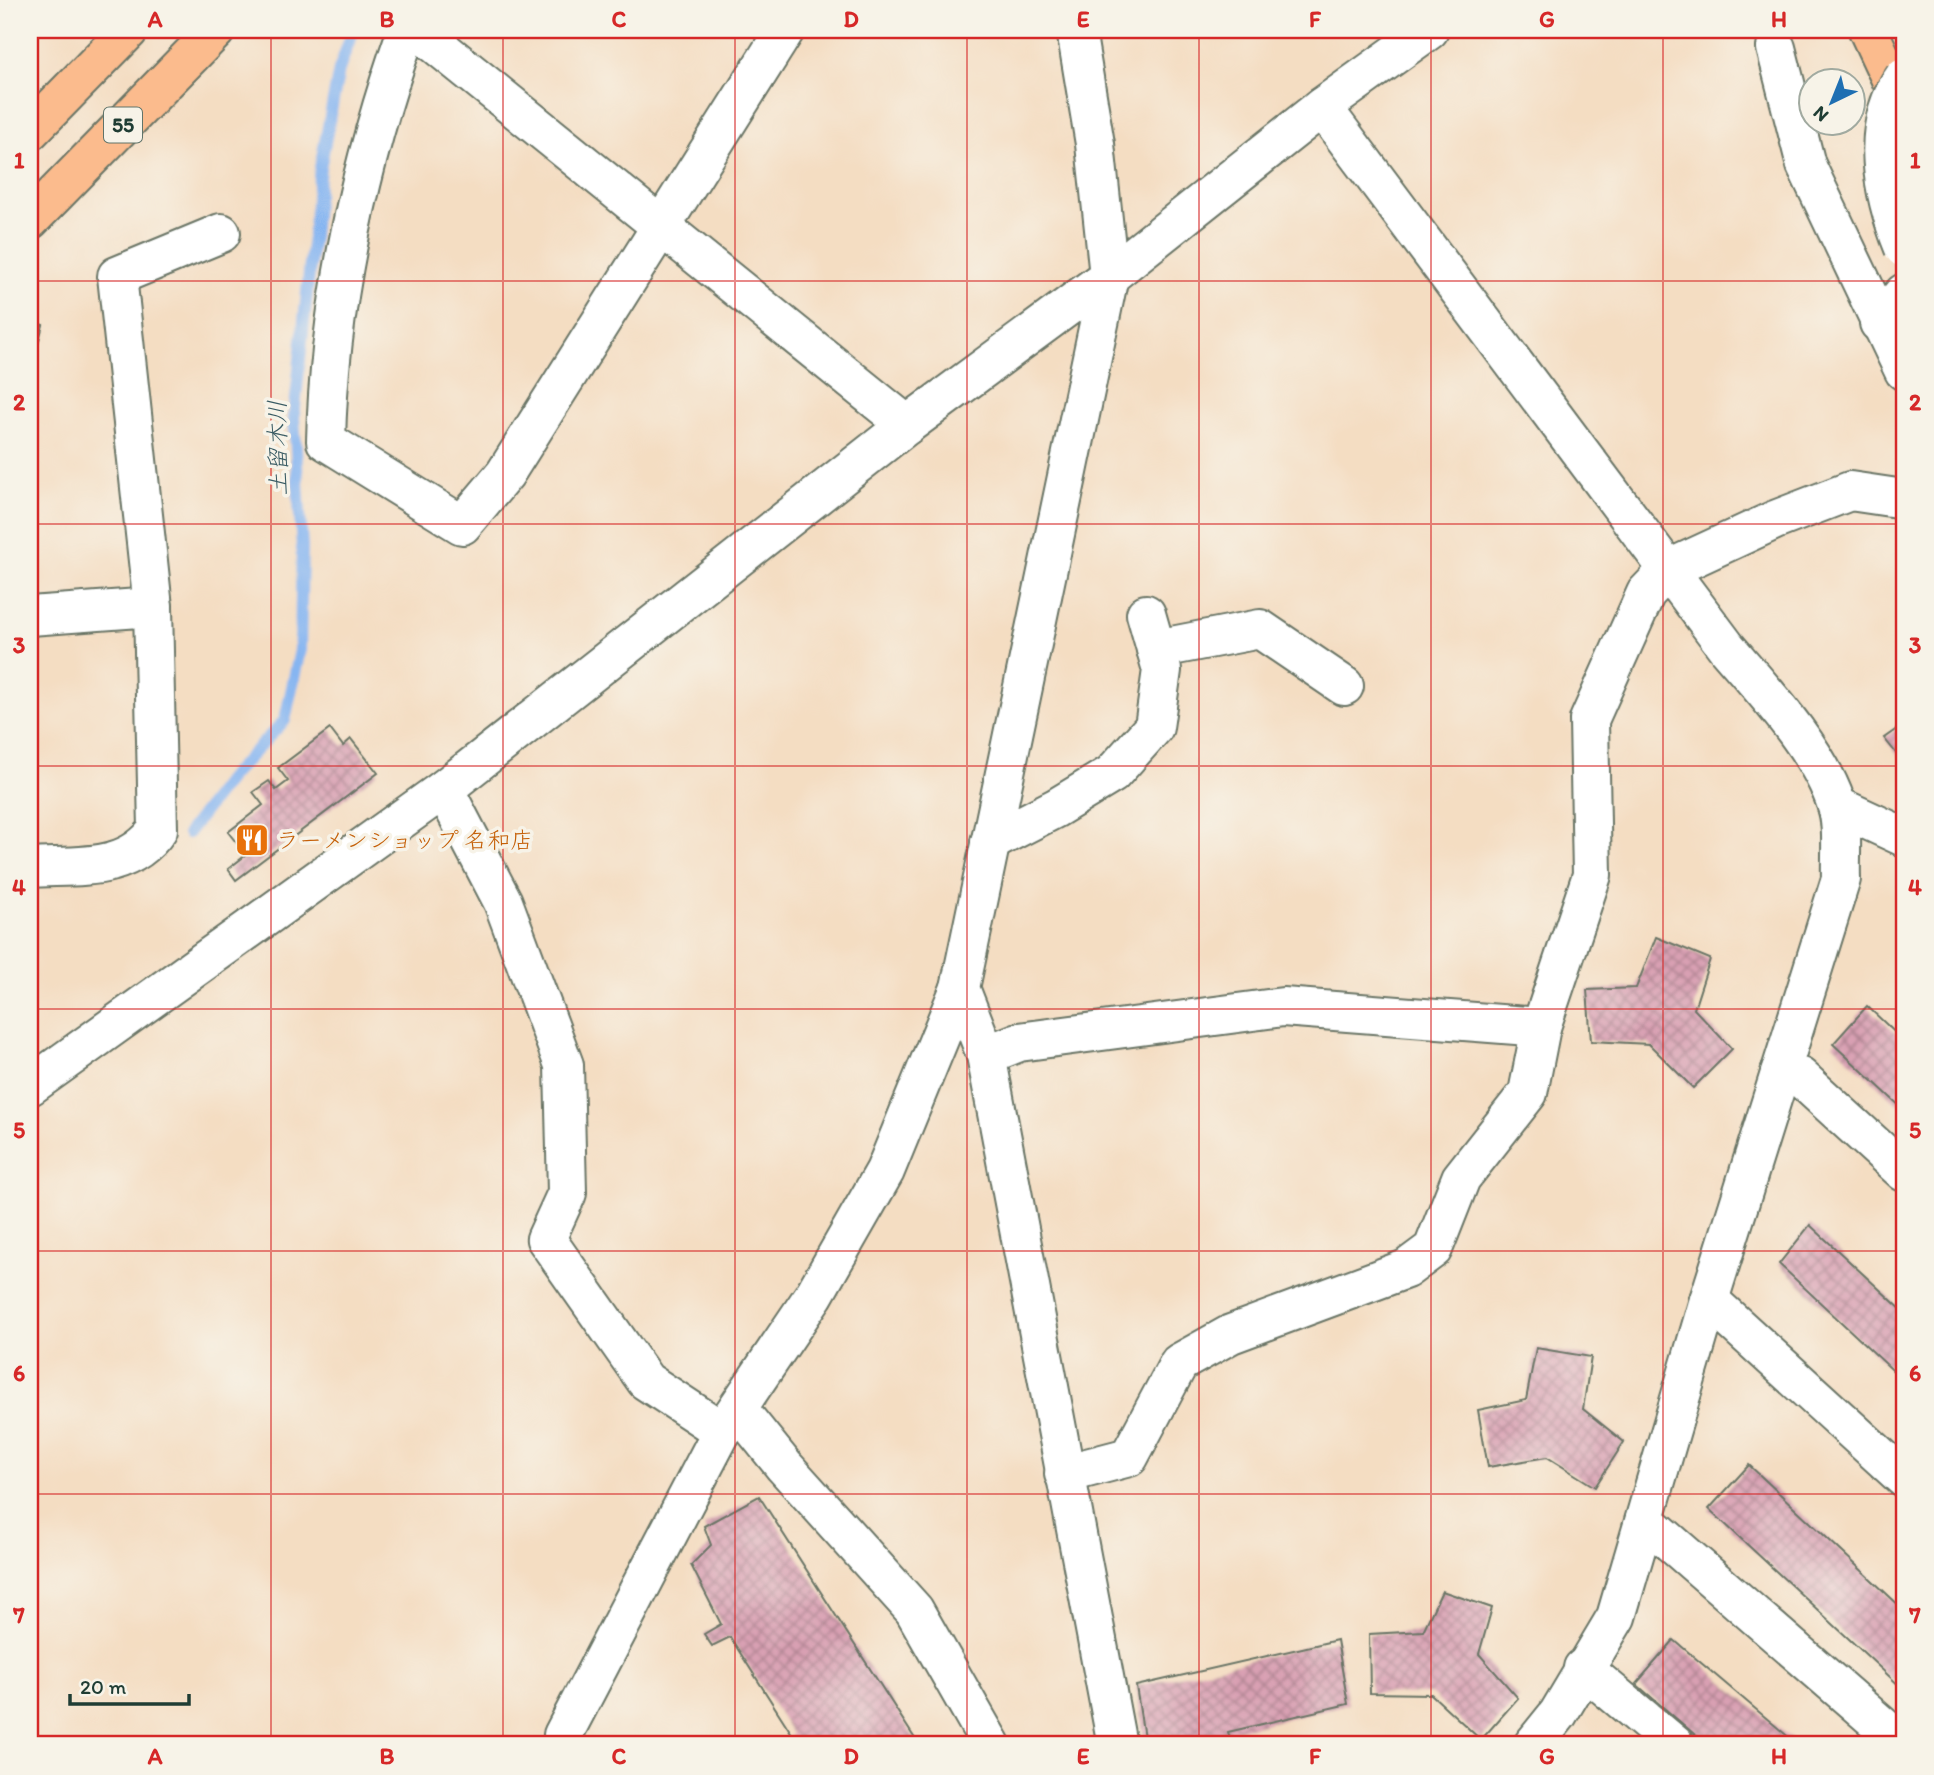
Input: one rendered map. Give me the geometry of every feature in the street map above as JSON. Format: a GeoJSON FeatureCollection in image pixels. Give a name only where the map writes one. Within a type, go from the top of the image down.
{"type":"FeatureCollection","features":[{"type":"Feature","properties":{"kind":"main road"},"geometry":{"type":"LineString","coordinates":[[30,131],[129,30]]}},
{"type":"Feature","properties":{"kind":"main road","name":"55"},"geometry":{"type":"LineString","coordinates":[[30,220],[216,30]]}},
{"type":"Feature","properties":{"kind":"main road"},"geometry":{"type":"LineString","coordinates":[[1868,30],[1904,107]]}},
{"type":"Feature","properties":{"kind":"main road"},"geometry":{"type":"LineString","coordinates":[[1894,30],[1904,51]]}},
{"type":"Feature","properties":{"kind":"street"},"geometry":{"type":"LineString","coordinates":[[407,30],[383,101],[345,264],[331,370],[326,441],[462,525],[505,474],[785,30]]}},
{"type":"Feature","properties":{"kind":"street"},"geometry":{"type":"LineString","coordinates":[[418,30],[662,224],[907,425]]}},
{"type":"Feature","properties":{"kind":"street"},"geometry":{"type":"LineString","coordinates":[[563,1735],[730,1420],[814,1295],[885,1171],[960,988],[1109,276],[1095,144],[1076,30]]}},
{"type":"Feature","properties":{"kind":"street"},"geometry":{"type":"LineString","coordinates":[[30,1086],[444,789],[907,425],[1109,276],[1322,107],[1429,30]]}},
{"type":"Feature","properties":{"kind":"street"},"geometry":{"type":"LineString","coordinates":[[1776,48],[1807,164],[1879,323],[1904,371]]}},
{"type":"Feature","properties":{"kind":"street"},"geometry":{"type":"LineString","coordinates":[[1904,78],[1889,103],[1882,163],[1885,195],[1904,248]]}},
{"type":"Feature","properties":{"kind":"street"},"geometry":{"type":"LineString","coordinates":[[1322,107],[1727,648],[1781,712],[1826,779],[1837,806],[1841,879],[1709,1300],[1616,1617],[1583,1668],[1558,1714],[1533,1745]]}},
{"type":"Feature","properties":{"kind":"street"},"geometry":{"type":"LineString","coordinates":[[30,867],[116,863],[148,844],[158,829],[153,607],[117,275],[221,233]]}},
{"type":"Feature","properties":{"kind":"street"},"geometry":{"type":"LineString","coordinates":[[1879,323],[1904,293]]}},
{"type":"Feature","properties":{"kind":"street"},"geometry":{"type":"LineString","coordinates":[[1064,1474],[1129,1457],[1179,1363],[1231,1334],[1406,1269],[1433,1248],[1461,1178],[1528,1093],[1541,1027],[1592,875],[1589,720],[1646,593],[1669,569],[1775,520],[1850,491],[1904,499]]}},
{"type":"Feature","properties":{"kind":"street"},"geometry":{"type":"LineString","coordinates":[[30,616],[153,607]]}},
{"type":"Feature","properties":{"kind":"street"},"geometry":{"type":"LineString","coordinates":[[990,842],[1056,808],[1112,774],[1154,727],[1162,670],[1146,614]]}},
{"type":"Feature","properties":{"kind":"street"},"geometry":{"type":"LineString","coordinates":[[1156,649],[1260,629],[1344,686]]}},
{"type":"Feature","properties":{"kind":"street"},"geometry":{"type":"LineString","coordinates":[[444,789],[503,902],[564,1065],[567,1193],[546,1239],[646,1381],[730,1420],[784,1466],[914,1610],[991,1745]]}},
{"type":"Feature","properties":{"kind":"street"},"geometry":{"type":"LineString","coordinates":[[1837,806],[1904,837]]}},
{"type":"Feature","properties":{"kind":"street"},"geometry":{"type":"LineString","coordinates":[[960,988],[986,1055],[1117,1745]]}},
{"type":"Feature","properties":{"kind":"street"},"geometry":{"type":"LineString","coordinates":[[986,1055],[1020,1042],[1283,1007],[1541,1027]]}},
{"type":"Feature","properties":{"kind":"street"},"geometry":{"type":"LineString","coordinates":[[1780,1074],[1800,1077],[1904,1172]]}},
{"type":"Feature","properties":{"kind":"street"},"geometry":{"type":"LineString","coordinates":[[1709,1300],[1904,1478]]}},
{"type":"Feature","properties":{"kind":"street"},"geometry":{"type":"LineString","coordinates":[[1645,1520],[1904,1745]]}},
{"type":"Feature","properties":{"kind":"street"},"geometry":{"type":"LineString","coordinates":[[1583,1668],[1675,1745]]}},
{"type":"Feature","properties":{"kind":"building"},"geometry":{"type":"Polygon","coordinates":[[[30,321],[43,325],[31,371],[30,371],[30,321]]]}},
{"type":"Feature","properties":{"kind":"building"},"geometry":{"type":"Polygon","coordinates":[[[1904,724],[1904,763],[1884,738],[1904,724]]]}},
{"type":"Feature","properties":{"kind":"building"},"geometry":{"type":"Polygon","coordinates":[[[330,729],[343,746],[351,739],[378,773],[236,880],[228,869],[246,855],[228,832],[263,805],[253,792],[269,781],[276,790],[288,781],[278,768],[330,729]]]}},
{"type":"Feature","properties":{"kind":"building"},"geometry":{"type":"Polygon","coordinates":[[[1656,937],[1710,959],[1694,1009],[1732,1049],[1693,1088],[1649,1044],[1591,1041],[1587,990],[1636,988],[1656,937]]]}},
{"type":"Feature","properties":{"kind":"building"},"geometry":{"type":"Polygon","coordinates":[[[1867,1006],[1904,1041],[1904,1110],[1833,1044],[1867,1006]]]}},
{"type":"Feature","properties":{"kind":"building"},"geometry":{"type":"Polygon","coordinates":[[[1810,1225],[1904,1312],[1904,1381],[1779,1264],[1810,1225]]]}},
{"type":"Feature","properties":{"kind":"building"},"geometry":{"type":"Polygon","coordinates":[[[1536,1348],[1591,1357],[1583,1409],[1624,1442],[1595,1487],[1547,1457],[1488,1467],[1478,1410],[1526,1400],[1536,1348]]]}},
{"type":"Feature","properties":{"kind":"building"},"geometry":{"type":"Polygon","coordinates":[[[1749,1465],[1904,1610],[1904,1690],[1709,1509],[1749,1465]]]}},
{"type":"Feature","properties":{"kind":"building"},"geometry":{"type":"Polygon","coordinates":[[[759,1496],[919,1745],[780,1745],[792,1734],[730,1637],[712,1646],[704,1634],[721,1624],[691,1565],[711,1545],[704,1526],[759,1496]]]}},
{"type":"Feature","properties":{"kind":"building"},"geometry":{"type":"Polygon","coordinates":[[[1442,1591],[1492,1608],[1479,1654],[1518,1698],[1481,1740],[1431,1694],[1370,1693],[1369,1634],[1423,1631],[1442,1591]]]}},
{"type":"Feature","properties":{"kind":"building"},"geometry":{"type":"Polygon","coordinates":[[[1337,1640],[1348,1704],[1228,1732],[1232,1745],[1201,1745],[1201,1742],[1181,1744],[1179,1737],[1145,1744],[1136,1686],[1337,1640]]]}},
{"type":"Feature","properties":{"kind":"building"},"geometry":{"type":"Polygon","coordinates":[[[1674,1640],[1798,1745],[1707,1745],[1636,1684],[1674,1640]]]}},
{"type":"Feature","properties":{"kind":"waterway","name":"土留木川"},"geometry":{"type":"LineString","coordinates":[[188,833],[231,776],[285,720],[300,650],[302,547],[294,417],[320,168],[339,70],[353,30]]}},
{"type":"Feature","properties":{"kind":"place","name":"ラーメンショップ 名和店"},"geometry":{"type":"Point","coordinates":[252,840]}}]}
